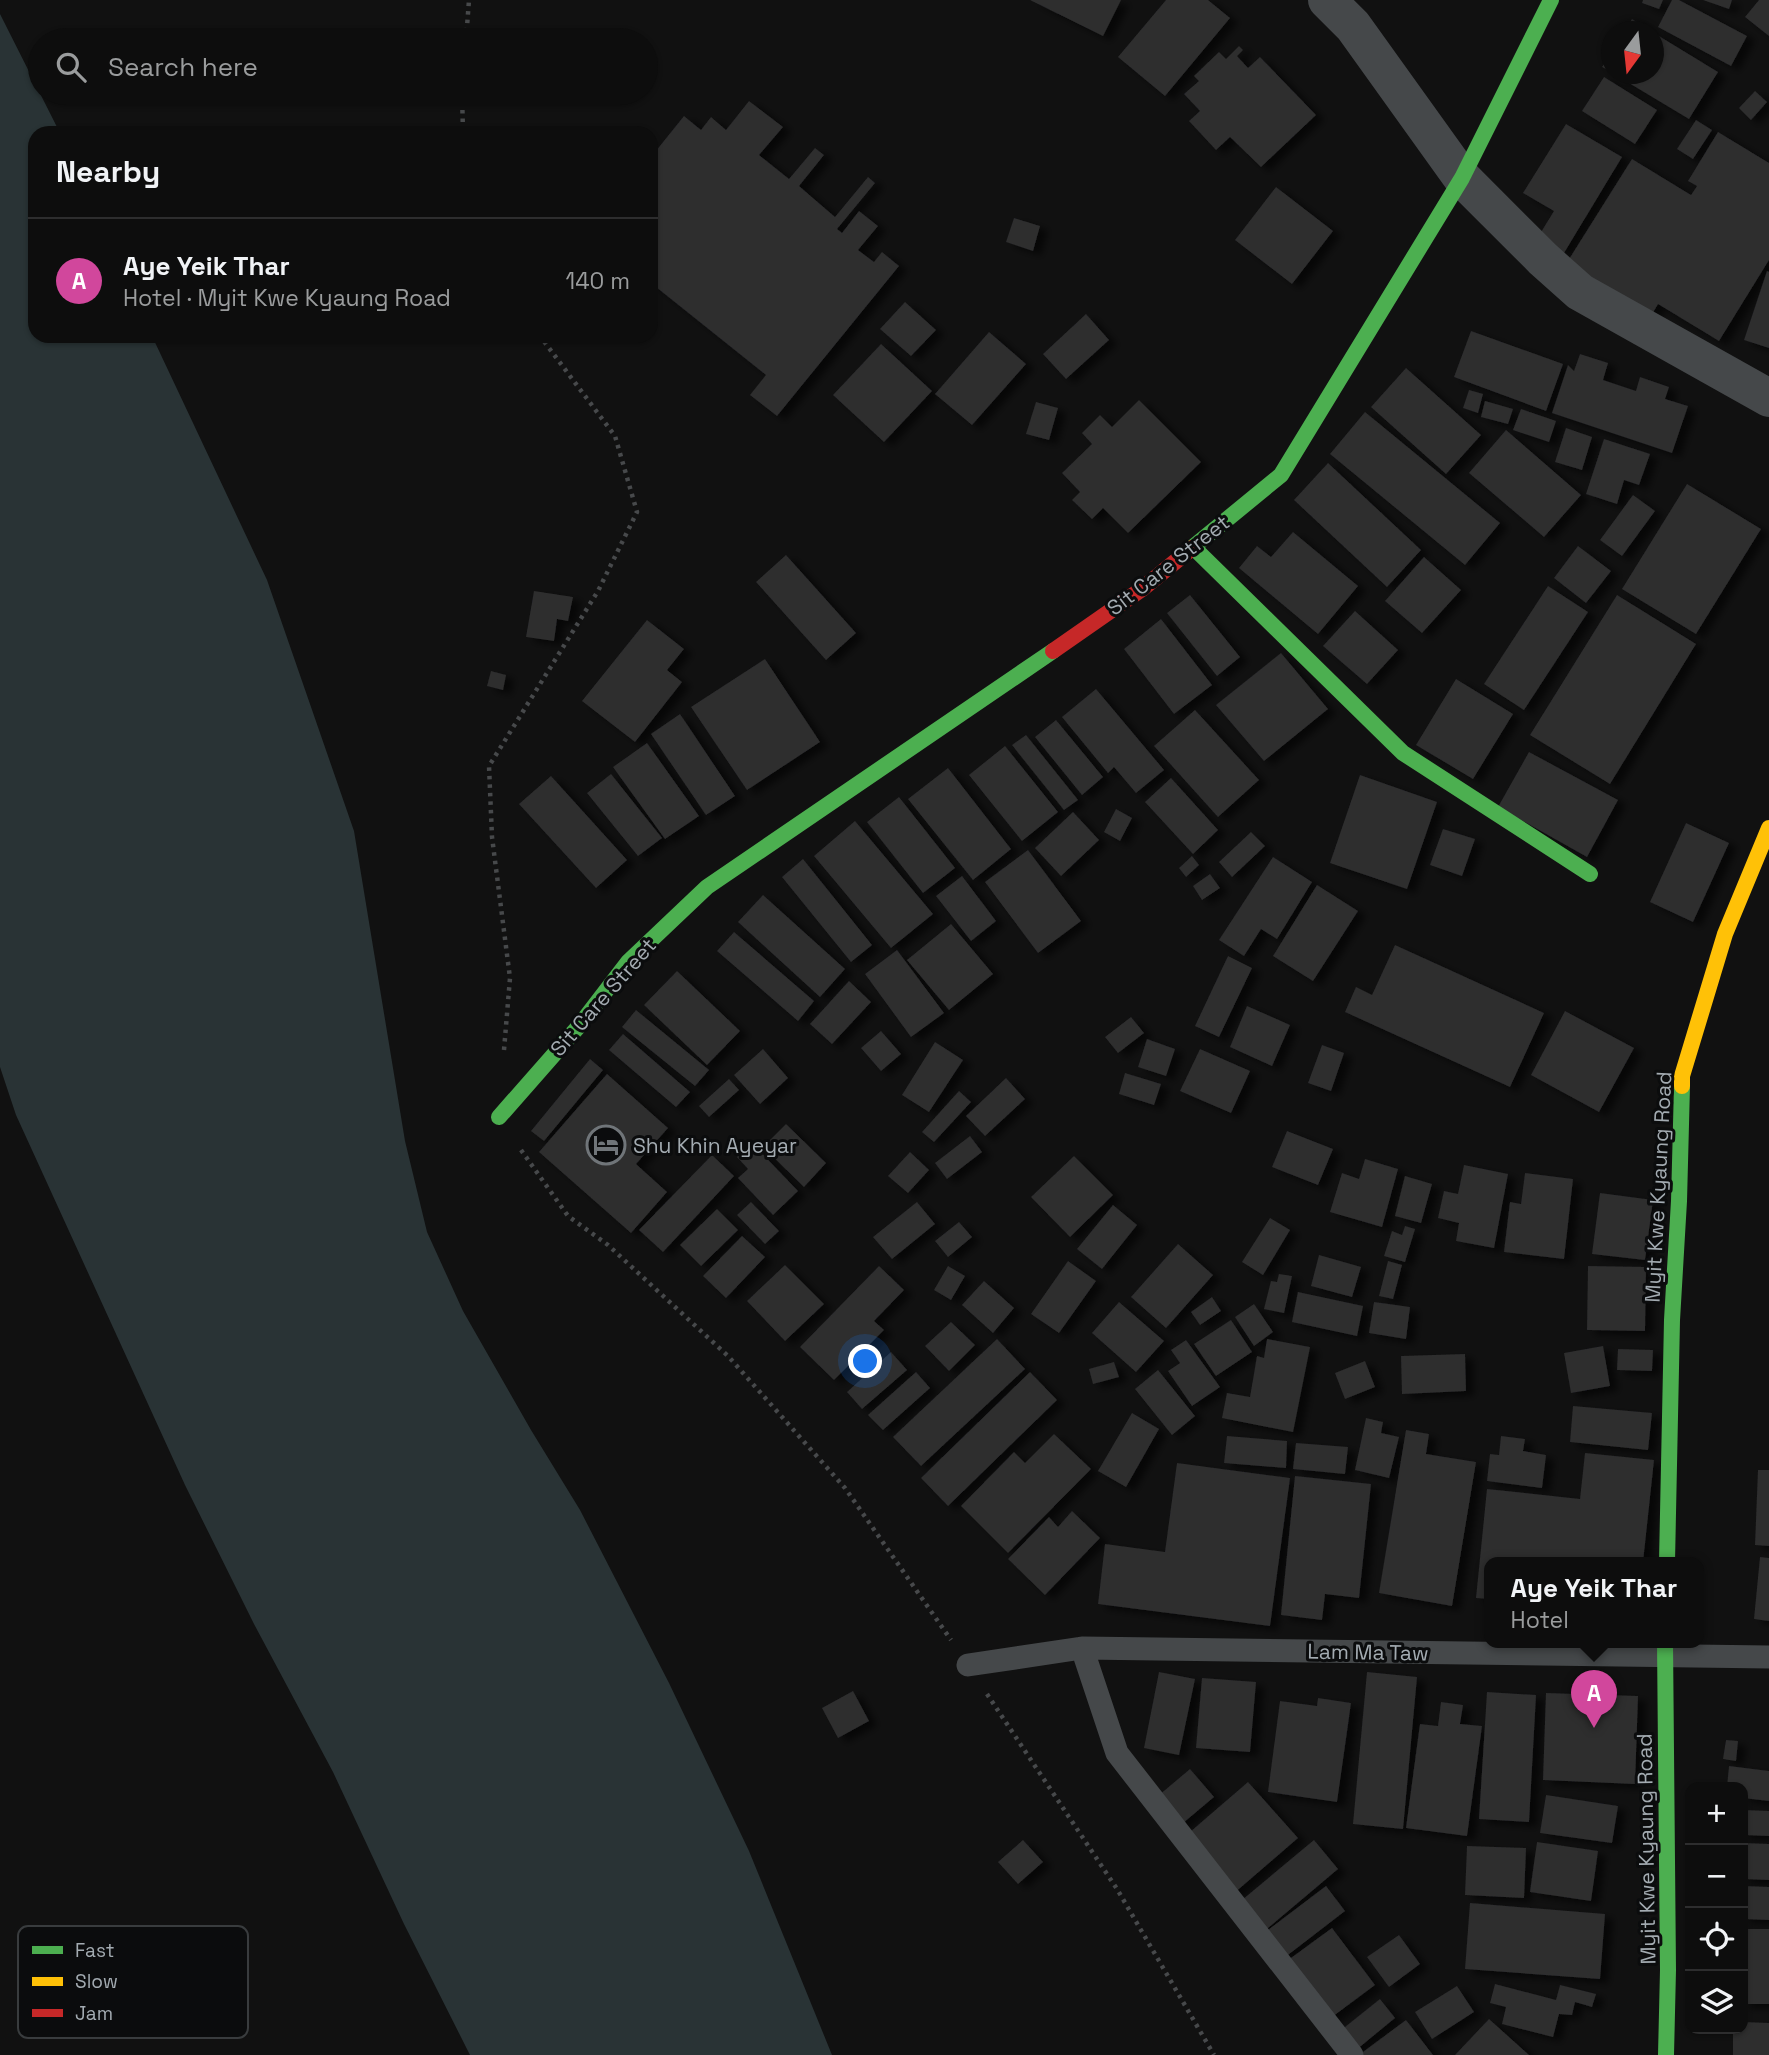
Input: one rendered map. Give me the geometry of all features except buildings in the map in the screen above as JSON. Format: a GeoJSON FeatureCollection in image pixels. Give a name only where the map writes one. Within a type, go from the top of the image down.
{"type":"FeatureCollection","features":[{"type":"Feature","properties":{"kind":"street"},"geometry":{"type":"LineString","coordinates":[[1327,0],[1353,26],[1462,178],[1543,259],[1580,292],[1769,398]]}},
{"type":"Feature","properties":{"kind":"street","name":"Sit Care Street"},"geometry":{"type":"LineString","coordinates":[[499,1117],[579,1026],[628,962],[707,887],[1142,589],[1280,475],[1462,178],[1551,0]]}},
{"type":"Feature","properties":{"kind":"street"},"geometry":{"type":"LineString","coordinates":[[1193,547],[1402,753],[1590,874]]}},
{"type":"Feature","properties":{"kind":"street","name":"Myit Kwe Kyaung Road"},"geometry":{"type":"LineString","coordinates":[[1667,1557],[1672,1320],[1679,1201],[1682,1076],[1725,934],[1769,828]]}},
{"type":"Feature","properties":{"kind":"street","name":"Myit Kwe Kyaung Road"},"geometry":{"type":"LineString","coordinates":[[1665,1649],[1668,1970],[1666,2055]]}},
{"type":"Feature","properties":{"kind":"lane","name":"Lam Ma Taw"},"geometry":{"type":"LineString","coordinates":[[968,1665],[1082,1648],[1665,1649],[1769,1657]]}},
{"type":"Feature","properties":{"kind":"lane"},"geometry":{"type":"LineString","coordinates":[[1082,1648],[1117,1753],[1352,2055]]}},
{"type":"Feature","properties":{"kind":"path"},"geometry":{"type":"LineString","coordinates":[[467,28],[469,0]]}},
{"type":"Feature","properties":{"kind":"path"},"geometry":{"type":"LineString","coordinates":[[462,105],[463,126]]}},
{"type":"Feature","properties":{"kind":"path"},"geometry":{"type":"LineString","coordinates":[[545,343],[615,436],[636,513],[598,591],[489,766],[492,836],[510,978],[499,1117],[568,1216],[608,1245],[728,1356],[845,1488],[968,1665],[1117,1889],[1214,2055]]}},
{"type":"Feature","properties":{"kind":"shaded area"},"geometry":{"type":"Polygon","coordinates":[[[0,14],[28,70],[28,105],[46,105],[56,126],[28,126],[28,343],[155,343],[267,580],[354,831],[405,1141],[427,1232],[463,1311],[580,1510],[669,1683],[749,1851],[832,2055],[470,2055],[404,1924],[333,1772],[254,1624],[185,1485],[16,1115],[0,1067],[0,14]]]}},
{"type":"Feature","properties":{"kind":"traffic: fast"},"geometry":{"type":"LineString","coordinates":[[1192,548],[1281,475],[1462,178],[1551,0]]}},
{"type":"Feature","properties":{"kind":"traffic: fast"},"geometry":{"type":"LineString","coordinates":[[1193,547],[1403,753],[1590,874]]}},
{"type":"Feature","properties":{"kind":"traffic: fast"},"geometry":{"type":"LineString","coordinates":[[499,1117],[579,1026],[628,962],[707,887],[1053,651]]}},
{"type":"Feature","properties":{"kind":"traffic: fast"},"geometry":{"type":"LineString","coordinates":[[1667,1557],[1672,1320],[1682,1086]]}},
{"type":"Feature","properties":{"kind":"traffic: fast"},"geometry":{"type":"LineString","coordinates":[[1665,1648],[1668,1970],[1666,2055]]}},
{"type":"Feature","properties":{"kind":"traffic: slow"},"geometry":{"type":"LineString","coordinates":[[1682,1086],[1682,1076],[1725,934],[1769,828]]}},
{"type":"Feature","properties":{"kind":"traffic: jam"},"geometry":{"type":"LineString","coordinates":[[1053,651],[1142,589],[1192,548]]}},
{"type":"Feature","properties":{"kind":"place","name":"Shu Khin Ayeyar"},"geometry":{"type":"Point","coordinates":[606,1145]}},
{"type":"Feature","properties":{"kind":"place","name":"Aye Yeik Thar"},"geometry":{"type":"Point","coordinates":[1594,1728]}}]}
